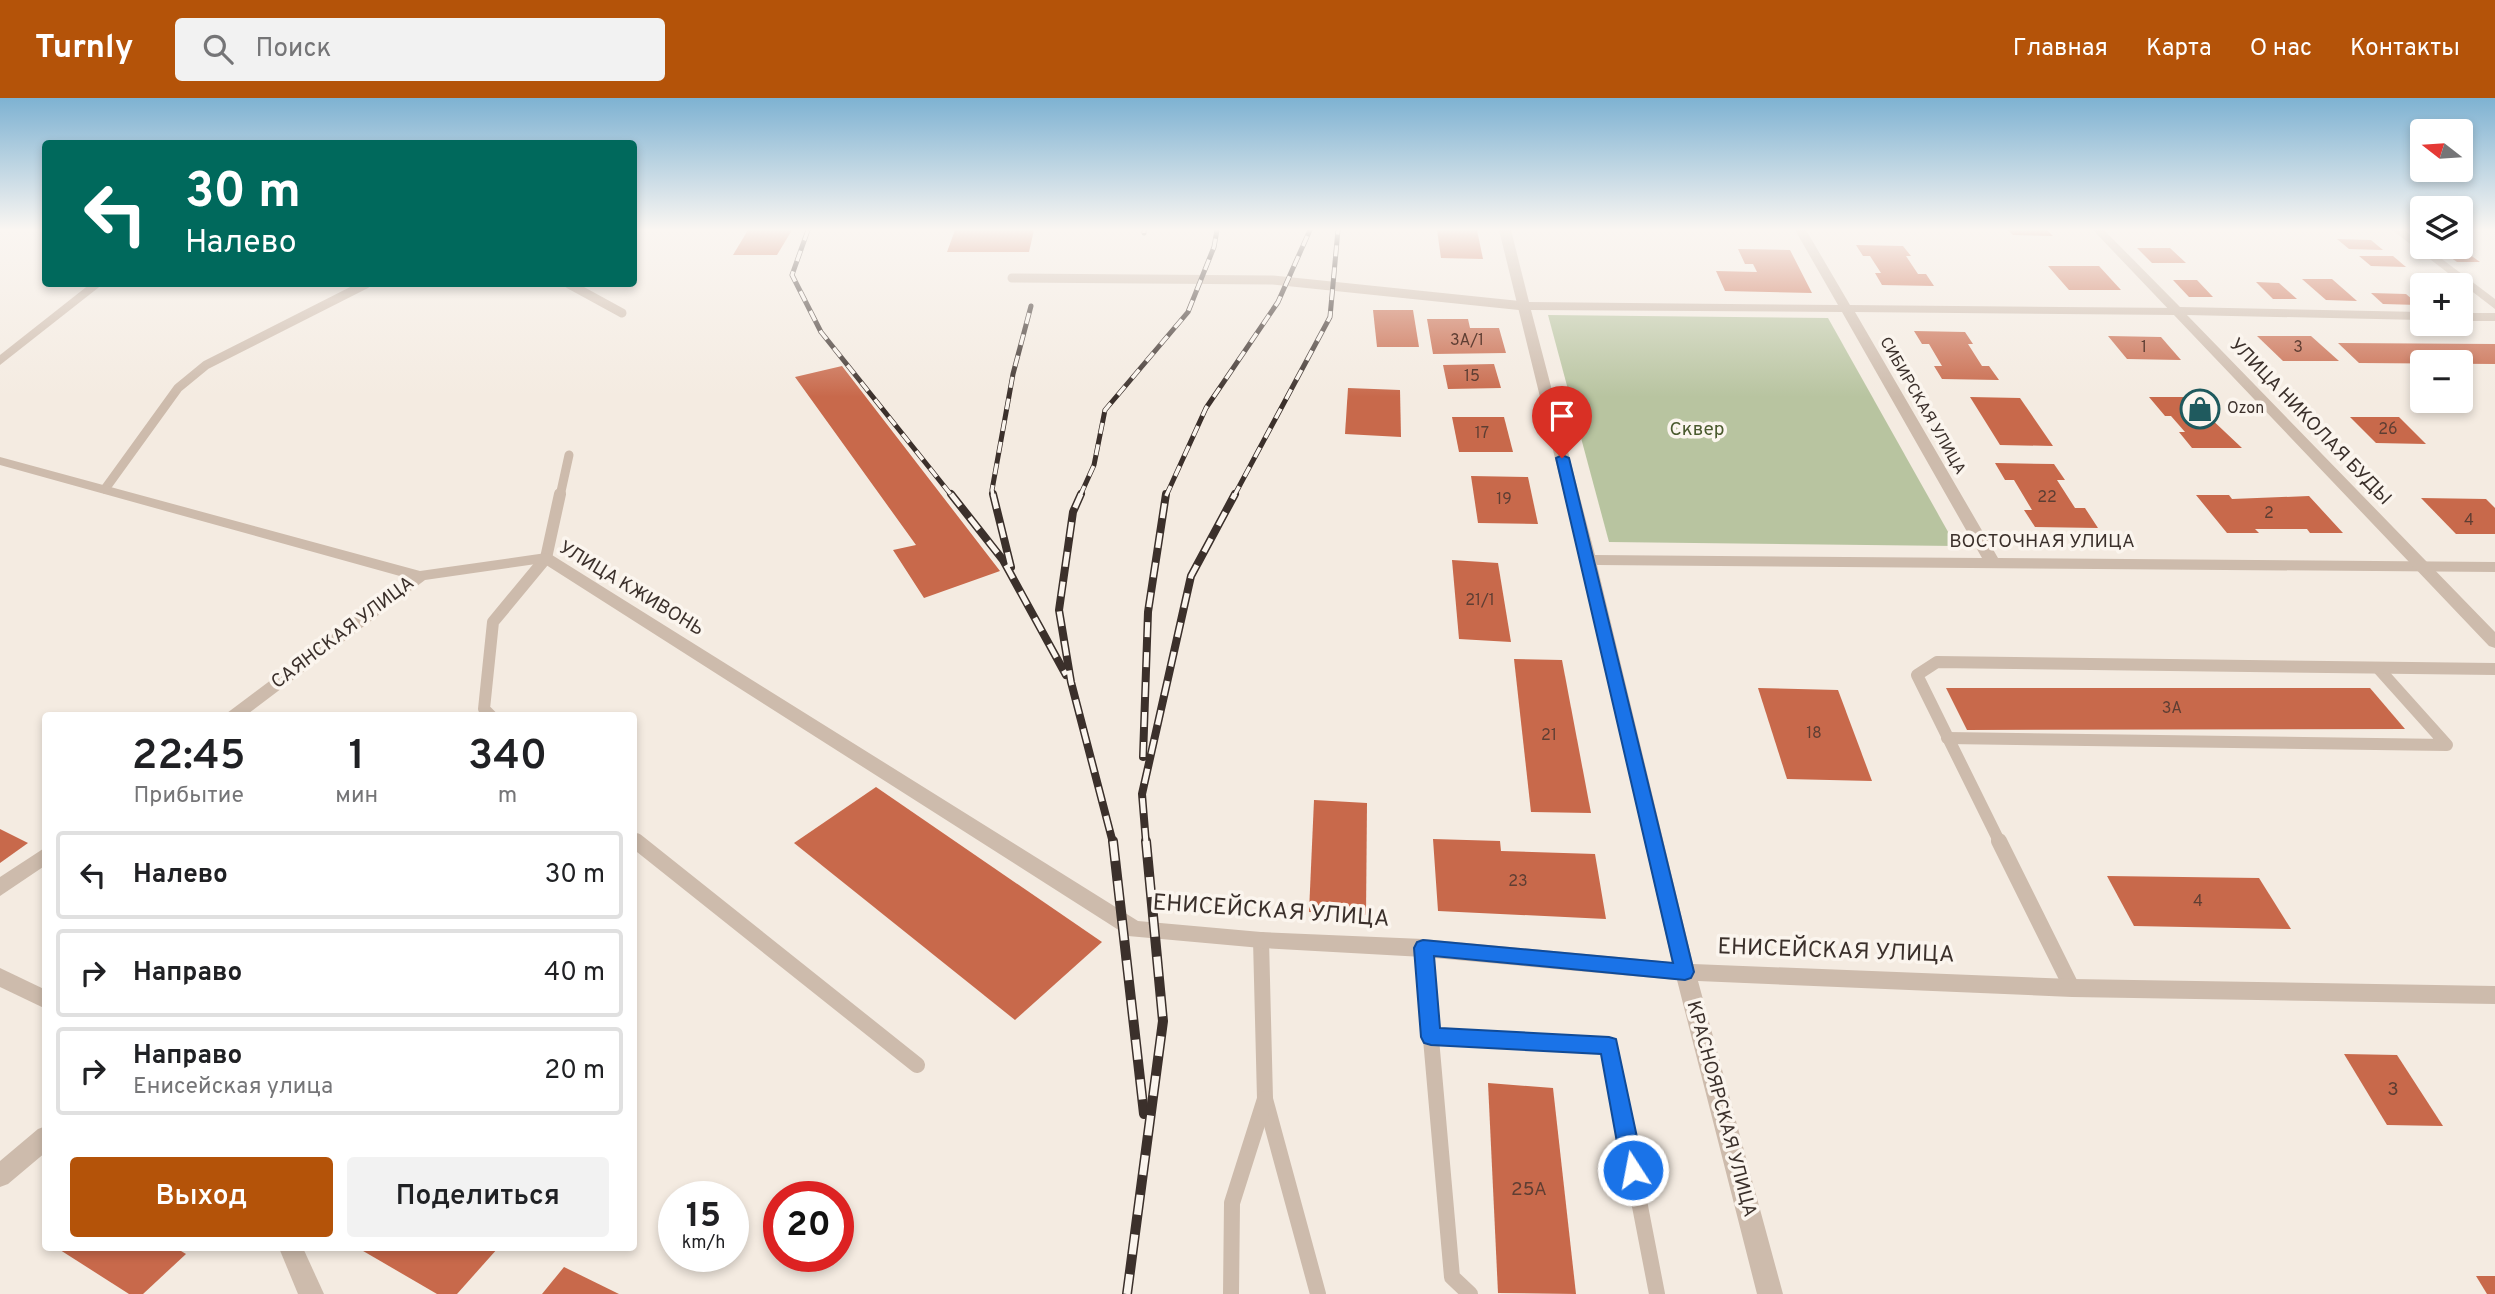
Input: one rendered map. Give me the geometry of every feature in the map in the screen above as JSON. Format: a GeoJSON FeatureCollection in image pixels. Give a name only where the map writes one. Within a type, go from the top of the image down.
{"type":"FeatureCollection","features":[{"type":"Feature","properties":{"kind":"street","name":"КРАСНОЯРСКАЯ УЛИЦА"},"geometry":{"type":"LineString","coordinates":[[1519,286],[1588,560],[1685,972],[1770,1294]]}},
{"type":"Feature","properties":{"kind":"street","name":"СИБИРСКАЯ УЛИЦА"},"geometry":{"type":"LineString","coordinates":[[1833,286],[1993,563]]}},
{"type":"Feature","properties":{"kind":"street","name":"УЛИЦА НИКОЛАЯ БУДЫ"},"geometry":{"type":"LineString","coordinates":[[2152,286],[2495,642]]}},
{"type":"Feature","properties":{"kind":"street"},"geometry":{"type":"LineString","coordinates":[[2470,286],[2495,305]]}},
{"type":"Feature","properties":{"kind":"street"},"geometry":{"type":"LineString","coordinates":[[0,361],[93,287]]}},
{"type":"Feature","properties":{"kind":"street"},"geometry":{"type":"LineString","coordinates":[[1524,306],[2176,311],[2410,316]]}},
{"type":"Feature","properties":{"kind":"street"},"geometry":{"type":"LineString","coordinates":[[2473,317],[2495,317]]}},
{"type":"Feature","properties":{"kind":"street","name":"УЛИЦА КЖИВОНЬ"},"geometry":{"type":"LineString","coordinates":[[0,461],[420,576],[546,558],[1135,930]]}},
{"type":"Feature","properties":{"kind":"street","name":"ВОСТОЧНАЯ УЛИЦА"},"geometry":{"type":"LineString","coordinates":[[1588,560],[2495,567]]}},
{"type":"Feature","properties":{"kind":"street","name":"САЯНСКАЯ УЛИЦА"},"geometry":{"type":"LineString","coordinates":[[237,712],[420,576]]}},
{"type":"Feature","properties":{"kind":"street"},"geometry":{"type":"LineString","coordinates":[[0,888],[42,857]]}},
{"type":"Feature","properties":{"kind":"street","name":"ЕНИСЕЙСКАЯ УЛИЦА"},"geometry":{"type":"LineString","coordinates":[[1135,930],[1152,929],[1261,940],[1423,948],[1685,972],[2073,988],[2495,995]]}},
{"type":"Feature","properties":{"kind":"street"},"geometry":{"type":"LineString","coordinates":[[0,977],[42,998]]}},
{"type":"Feature","properties":{"kind":"street"},"geometry":{"type":"LineString","coordinates":[[0,1176],[42,1140]]}},
{"type":"Feature","properties":{"kind":"street"},"geometry":{"type":"LineString","coordinates":[[292,1251],[311,1294]]}},
{"type":"Feature","properties":{"kind":"lane"},"geometry":{"type":"LineString","coordinates":[[1329,286],[1524,306]]}},
{"type":"Feature","properties":{"kind":"lane"},"geometry":{"type":"LineString","coordinates":[[105,489],[178,388],[206,365],[360,287]]}},
{"type":"Feature","properties":{"kind":"lane"},"geometry":{"type":"LineString","coordinates":[[574,287],[622,313]]}},
{"type":"Feature","properties":{"kind":"lane"},"geometry":{"type":"LineString","coordinates":[[487,712],[484,709],[494,622],[546,558],[569,455]]}},
{"type":"Feature","properties":{"kind":"lane"},"geometry":{"type":"LineString","coordinates":[[2073,988],[1917,675],[1937,662],[2495,670]]}},
{"type":"Feature","properties":{"kind":"lane"},"geometry":{"type":"LineString","coordinates":[[1947,738],[2447,745],[2378,668]]}},
{"type":"Feature","properties":{"kind":"lane"},"geometry":{"type":"LineString","coordinates":[[637,841],[917,1065]]}},
{"type":"Feature","properties":{"kind":"lane"},"geometry":{"type":"LineString","coordinates":[[1261,940],[1265,1099],[1318,1294]]}},
{"type":"Feature","properties":{"kind":"lane"},"geometry":{"type":"LineString","coordinates":[[1423,948],[1452,1277],[1470,1294]]}},
{"type":"Feature","properties":{"kind":"lane"},"geometry":{"type":"LineString","coordinates":[[1431,1037],[1609,1046],[1657,1294]]}},
{"type":"Feature","properties":{"kind":"lane"},"geometry":{"type":"LineString","coordinates":[[1231,1294],[1232,1203],[1265,1099]]}},
{"type":"Feature","properties":{"kind":"green space","name":"Сквер"},"geometry":{"type":"Polygon","coordinates":[[[1548,315],[1828,318],[1956,546],[1609,542],[1548,315]]]}},
{"type":"Feature","properties":{"kind":"building"},"geometry":{"type":"Polygon","coordinates":[[[1723,286],[1808,286],[1812,293],[1725,291],[1723,286]]]}},
{"type":"Feature","properties":{"kind":"building"},"geometry":{"type":"Polygon","coordinates":[[[2065,286],[2117,286],[2121,290],[2069,290],[2065,286]]]}},
{"type":"Feature","properties":{"kind":"building"},"geometry":{"type":"Polygon","coordinates":[[[2178,286],[2202,286],[2213,297],[2189,297],[2178,286]]]}},
{"type":"Feature","properties":{"kind":"building"},"geometry":{"type":"Polygon","coordinates":[[[2260,286],[2282,286],[2297,299],[2273,299],[2260,286]]]}},
{"type":"Feature","properties":{"kind":"building"},"geometry":{"type":"Polygon","coordinates":[[[2310,286],[2340,286],[2357,301],[2326,300],[2310,286]]]}},
{"type":"Feature","properties":{"kind":"building"},"geometry":{"type":"Polygon","coordinates":[[[2371,293],[2406,294],[2410,297],[2410,305],[2383,304],[2371,293]]]}},
{"type":"Feature","properties":{"kind":"building"},"geometry":{"type":"Polygon","coordinates":[[[1373,310],[1413,310],[1419,347],[1377,347],[1373,310]]]}},
{"type":"Feature","properties":{"kind":"building"},"geometry":{"type":"Polygon","coordinates":[[[1427,319],[1468,319],[1470,328],[1499,328],[1506,353],[1433,354],[1427,319]]]}},
{"type":"Feature","properties":{"kind":"building"},"geometry":{"type":"Polygon","coordinates":[[[1914,331],[1965,332],[1973,344],[1968,344],[1982,366],[1989,366],[1999,380],[1942,379],[1934,366],[1942,366],[1929,344],[1922,344],[1914,331]]]}},
{"type":"Feature","properties":{"kind":"building"},"geometry":{"type":"Polygon","coordinates":[[[2108,336],[2161,337],[2181,360],[2127,359],[2108,336]]]}},
{"type":"Feature","properties":{"kind":"building"},"geometry":{"type":"Polygon","coordinates":[[[2257,336],[2311,336],[2339,361],[2283,361],[2257,336]]]}},
{"type":"Feature","properties":{"kind":"building"},"geometry":{"type":"Polygon","coordinates":[[[2338,343],[2495,344],[2495,364],[2473,364],[2473,350],[2410,350],[2410,363],[2359,363],[2338,343]]]}},
{"type":"Feature","properties":{"kind":"building"},"geometry":{"type":"Polygon","coordinates":[[[1494,364],[1501,388],[1448,389],[1443,365],[1494,364]]]}},
{"type":"Feature","properties":{"kind":"building"},"geometry":{"type":"Polygon","coordinates":[[[842,366],[1000,571],[924,598],[893,550],[916,545],[795,377],[842,366]]]}},
{"type":"Feature","properties":{"kind":"building"},"geometry":{"type":"Polygon","coordinates":[[[1348,388],[1400,390],[1401,437],[1345,434],[1348,388]]]}},
{"type":"Feature","properties":{"kind":"building"},"geometry":{"type":"Polygon","coordinates":[[[1970,397],[2020,398],[2053,446],[2000,445],[1970,397]]]}},
{"type":"Feature","properties":{"kind":"building"},"geometry":{"type":"Polygon","coordinates":[[[2149,397],[2198,397],[2214,415],[2207,415],[2242,448],[2192,448],[2179,432],[2185,432],[2171,416],[2165,416],[2149,397]]]}},
{"type":"Feature","properties":{"kind":"building"},"geometry":{"type":"Polygon","coordinates":[[[1452,417],[1504,417],[1513,452],[1459,452],[1452,417]]]}},
{"type":"Feature","properties":{"kind":"building"},"geometry":{"type":"Polygon","coordinates":[[[2350,417],[2399,417],[2426,444],[2376,443],[2350,417]]]}},
{"type":"Feature","properties":{"kind":"building"},"geometry":{"type":"Polygon","coordinates":[[[1995,463],[2054,464],[2065,480],[2057,480],[2075,508],[2085,508],[2098,528],[2035,527],[2024,510],[2032,510],[2014,480],[2005,480],[1995,463]]]}},
{"type":"Feature","properties":{"kind":"building"},"geometry":{"type":"Polygon","coordinates":[[[1471,476],[1528,477],[1538,524],[1478,523],[1471,476]]]}},
{"type":"Feature","properties":{"kind":"building"},"geometry":{"type":"Polygon","coordinates":[[[2196,495],[2229,495],[2232,499],[2309,496],[2343,533],[2310,533],[2307,529],[2255,529],[2259,533],[2227,533],[2196,495]]]}},
{"type":"Feature","properties":{"kind":"building"},"geometry":{"type":"Polygon","coordinates":[[[2421,498],[2486,499],[2495,508],[2495,534],[2456,534],[2421,498]]]}},
{"type":"Feature","properties":{"kind":"building"},"geometry":{"type":"Polygon","coordinates":[[[1452,560],[1498,563],[1511,642],[1459,639],[1452,560]]]}},
{"type":"Feature","properties":{"kind":"building"},"geometry":{"type":"Polygon","coordinates":[[[1514,659],[1562,660],[1591,813],[1531,812],[1514,659]]]}},
{"type":"Feature","properties":{"kind":"building"},"geometry":{"type":"Polygon","coordinates":[[[1758,688],[1838,690],[1872,781],[1787,779],[1758,688]]]}},
{"type":"Feature","properties":{"kind":"building"},"geometry":{"type":"Polygon","coordinates":[[[1946,688],[2370,688],[2405,729],[1967,730],[1946,688]]]}},
{"type":"Feature","properties":{"kind":"building"},"geometry":{"type":"Polygon","coordinates":[[[876,787],[1102,942],[1015,1020],[794,843],[876,787]]]}},
{"type":"Feature","properties":{"kind":"building"},"geometry":{"type":"Polygon","coordinates":[[[1314,800],[1367,803],[1366,915],[1309,912],[1314,800]]]}},
{"type":"Feature","properties":{"kind":"building"},"geometry":{"type":"Polygon","coordinates":[[[0,829],[28,843],[0,863],[0,829]]]}},
{"type":"Feature","properties":{"kind":"building"},"geometry":{"type":"Polygon","coordinates":[[[1433,839],[1500,841],[1501,851],[1595,854],[1606,919],[1438,911],[1433,839]]]}},
{"type":"Feature","properties":{"kind":"building"},"geometry":{"type":"Polygon","coordinates":[[[2107,876],[2259,878],[2291,929],[2134,926],[2107,876]]]}},
{"type":"Feature","properties":{"kind":"building"},"geometry":{"type":"Polygon","coordinates":[[[2344,1054],[2397,1055],[2443,1126],[2387,1125],[2344,1054]]]}},
{"type":"Feature","properties":{"kind":"building"},"geometry":{"type":"Polygon","coordinates":[[[1488,1083],[1553,1088],[1576,1294],[1498,1293],[1488,1083]]]}},
{"type":"Feature","properties":{"kind":"building"},"geometry":{"type":"Polygon","coordinates":[[[62,1251],[181,1251],[186,1254],[143,1294],[129,1294],[62,1251]]]}},
{"type":"Feature","properties":{"kind":"building"},"geometry":{"type":"Polygon","coordinates":[[[363,1251],[495,1251],[457,1294],[437,1294],[363,1251]]]}},
{"type":"Feature","properties":{"kind":"building"},"geometry":{"type":"Polygon","coordinates":[[[564,1267],[619,1294],[542,1294],[564,1267]]]}},
{"type":"Feature","properties":{"kind":"building"},"geometry":{"type":"Polygon","coordinates":[[[2476,1276],[2495,1276],[2495,1294],[2487,1294],[2476,1276]]]}},
{"type":"Feature","properties":{"kind":"railway"},"geometry":{"type":"LineString","coordinates":[[798,286],[821,332],[952,496]]}},
{"type":"Feature","properties":{"kind":"railway"},"geometry":{"type":"LineString","coordinates":[[1080,496],[1094,465],[1105,410],[1188,312],[1198,286]]}},
{"type":"Feature","properties":{"kind":"railway"},"geometry":{"type":"LineString","coordinates":[[1166,496],[1206,408],[1278,302],[1285,286]]}},
{"type":"Feature","properties":{"kind":"railway"},"geometry":{"type":"LineString","coordinates":[[1234,496],[1330,317],[1333,286]]}},
{"type":"Feature","properties":{"kind":"railway"},"geometry":{"type":"LineString","coordinates":[[993,496],[1013,374],[1031,306]]}},
{"type":"Feature","properties":{"kind":"railway"},"geometry":{"type":"LineString","coordinates":[[951,494],[1003,560],[1066,675]]}},
{"type":"Feature","properties":{"kind":"railway"},"geometry":{"type":"LineString","coordinates":[[993,494],[1011,567]]}},
{"type":"Feature","properties":{"kind":"railway"},"geometry":{"type":"LineString","coordinates":[[1081,494],[1073,512],[1059,610],[1071,682],[1113,843]]}},
{"type":"Feature","properties":{"kind":"railway"},"geometry":{"type":"LineString","coordinates":[[1143,757],[1148,612],[1166,494]]}},
{"type":"Feature","properties":{"kind":"railway"},"geometry":{"type":"LineString","coordinates":[[1146,843],[1142,794],[1191,576],[1235,494]]}},
{"type":"Feature","properties":{"kind":"railway"},"geometry":{"type":"LineString","coordinates":[[1113,841],[1144,1114]]}},
{"type":"Feature","properties":{"kind":"railway"},"geometry":{"type":"LineString","coordinates":[[1127,1294],[1163,1021],[1146,841]]}},
{"type":"Feature","properties":{"kind":"place","name":"Ozon"},"geometry":{"type":"Point","coordinates":[2200,409]}},
{"type":"Feature","properties":{"kind":"route"},"geometry":{"type":"LineString","coordinates":[[1562,458],[1685,972],[1423,948],[1431,1037],[1609,1046],[1633,1170]]}}]}
